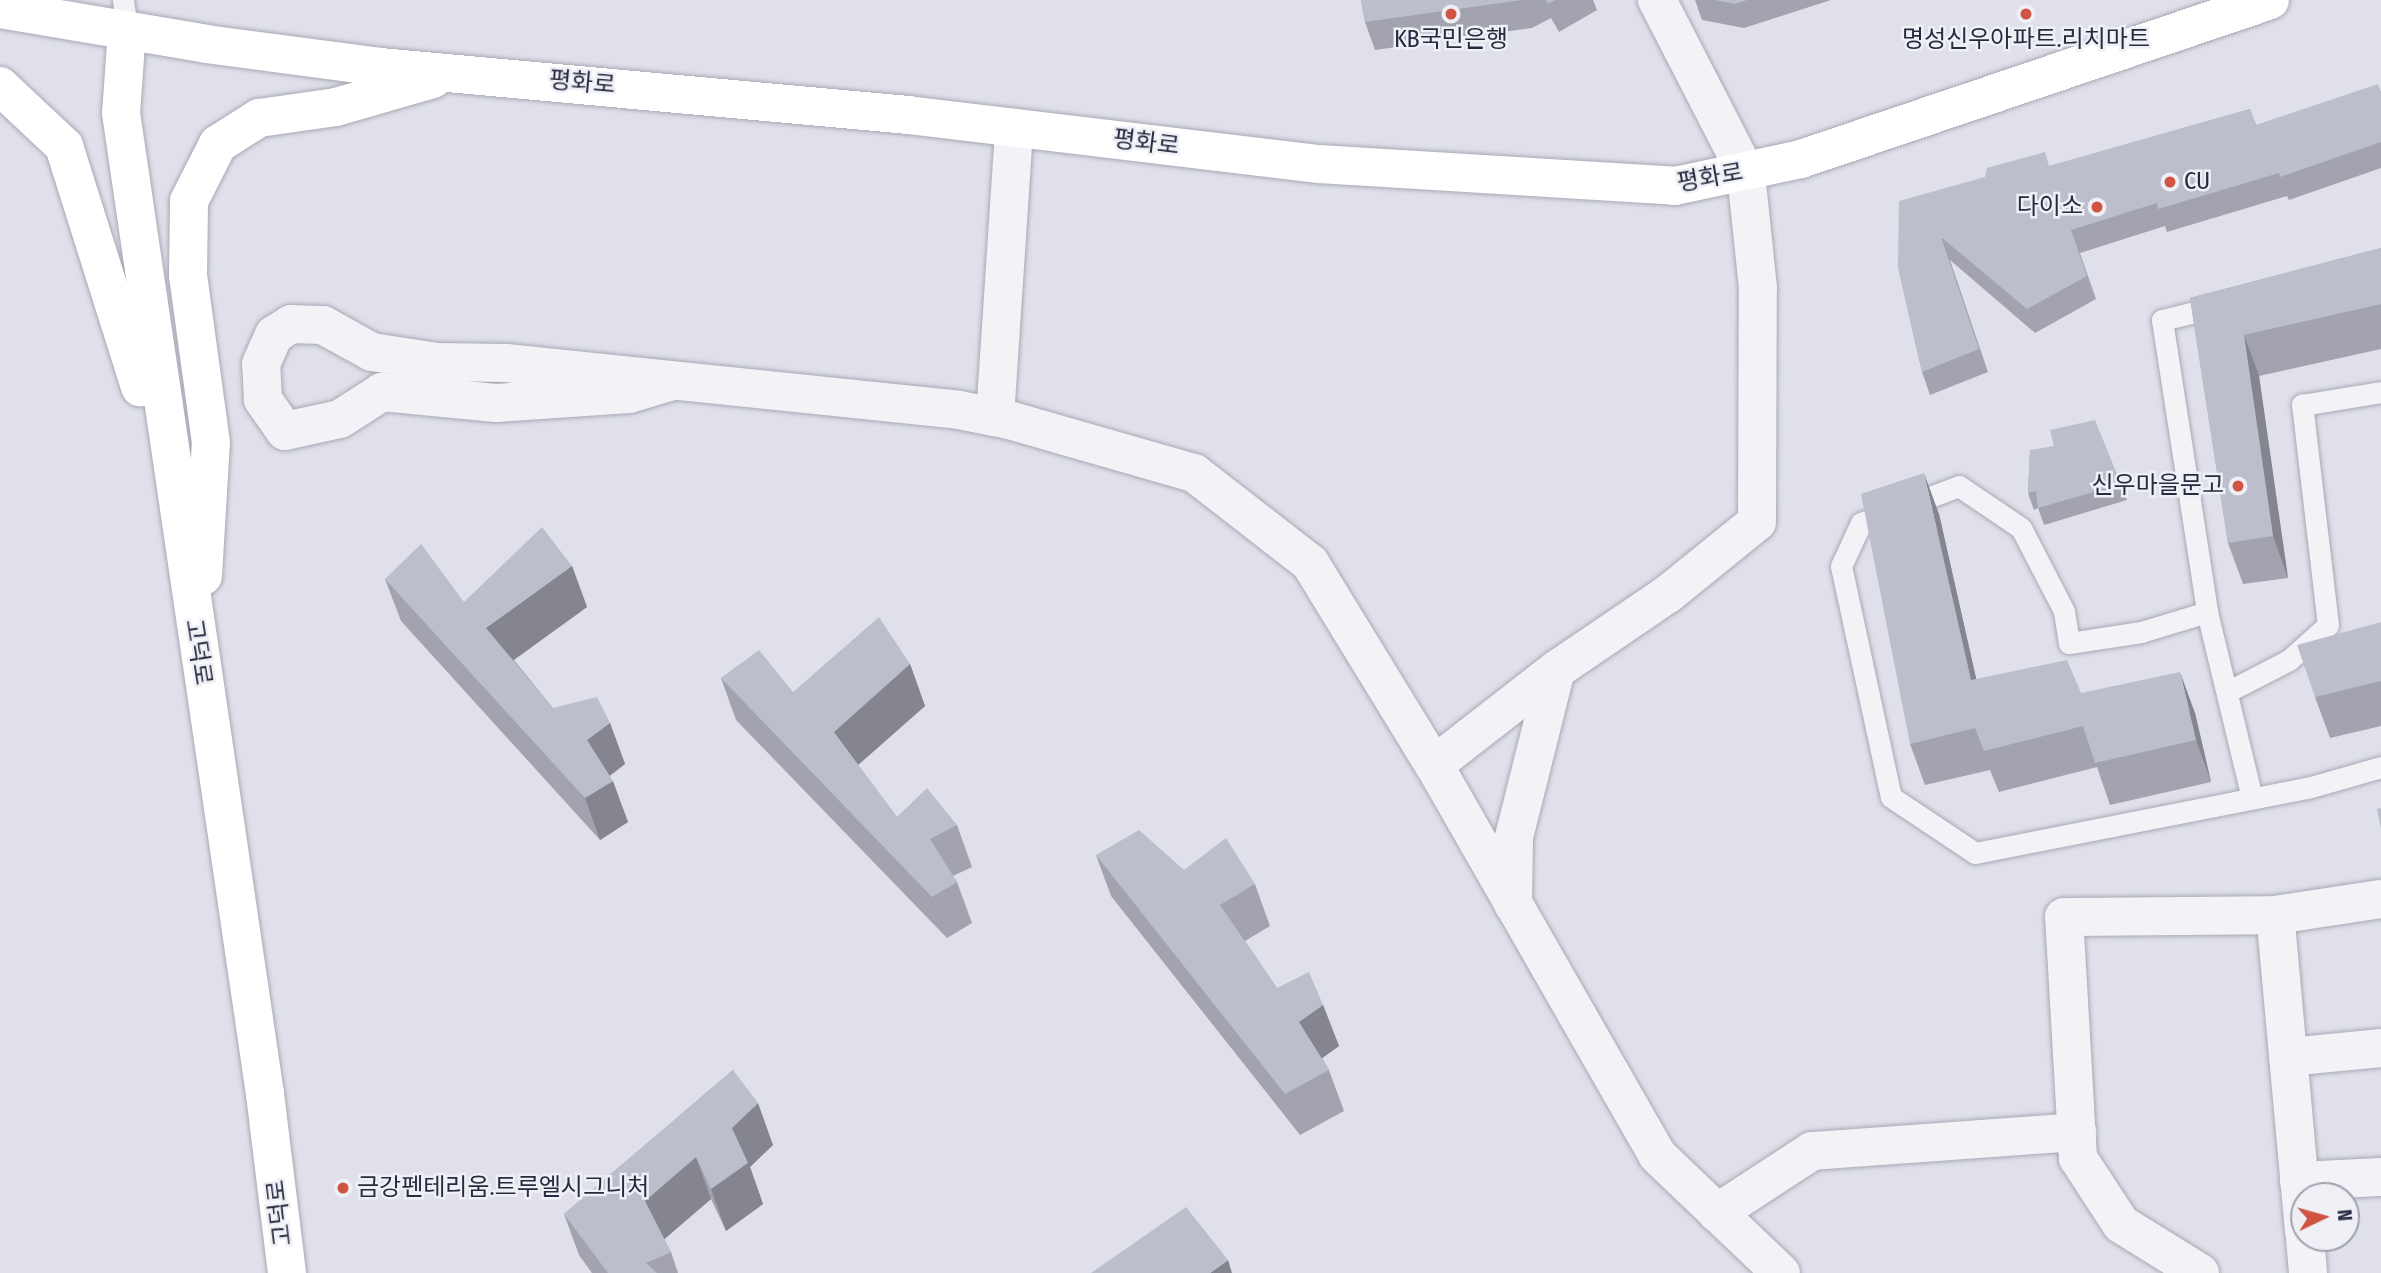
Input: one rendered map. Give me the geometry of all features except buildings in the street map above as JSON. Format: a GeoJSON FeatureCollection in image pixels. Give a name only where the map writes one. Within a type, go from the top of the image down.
{"type":"FeatureCollection","features":[{"type":"Feature","properties":{"kind":"main road","name":"평화로"},"geometry":{"type":"LineString","coordinates":[[0,9],[125,15],[367,65],[1014,128],[1319,164],[1578,183],[1675,186],[1746,173],[1857,142],[2270,0]]}},
{"type":"Feature","properties":{"kind":"main road","name":"고덕로"},"geometry":{"type":"LineString","coordinates":[[125,15],[119,96],[178,516],[265,1094],[287,1273]]}},
{"type":"Feature","properties":{"kind":"main road"},"geometry":{"type":"LineString","coordinates":[[199,655],[211,443],[188,276],[189,201],[218,144],[259,118],[336,107],[455,73]]}},
{"type":"Feature","properties":{"kind":"main road"},"geometry":{"type":"LineString","coordinates":[[0,86],[64,146],[178,516]]}},
{"type":"Feature","properties":{"kind":"street"},"geometry":{"type":"LineString","coordinates":[[1434,765],[1556,670],[1668,594],[1757,522],[1758,288],[1746,173],[1657,0]]}},
{"type":"Feature","properties":{"kind":"street"},"geometry":{"type":"LineString","coordinates":[[995,417],[1014,128]]}},
{"type":"Feature","properties":{"kind":"street"},"geometry":{"type":"LineString","coordinates":[[669,382],[629,394],[496,403],[382,392],[340,419],[285,431],[263,399],[261,364],[274,335],[291,324],[323,325],[372,352],[669,382],[995,417],[1194,473],[1310,563],[1434,765],[1657,1155],[1781,1273]]}},
{"type":"Feature","properties":{"kind":"street"},"geometry":{"type":"LineString","coordinates":[[1513,906],[1514,837],[1556,670]]}},
{"type":"Feature","properties":{"kind":"street"},"geometry":{"type":"LineString","coordinates":[[2200,1273],[2121,1224],[2078,1158],[2064,918],[2275,915],[2381,899]]}},
{"type":"Feature","properties":{"kind":"street"},"geometry":{"type":"LineString","coordinates":[[2275,915],[2299,1181],[2381,1177]]}},
{"type":"Feature","properties":{"kind":"street"},"geometry":{"type":"LineString","coordinates":[[2288,1057],[2381,1048]]}},
{"type":"Feature","properties":{"kind":"street"},"geometry":{"type":"LineString","coordinates":[[1717,1213],[1812,1151],[2077,1132]]}},
{"type":"Feature","properties":{"kind":"street"},"geometry":{"type":"LineString","coordinates":[[2306,1252],[2308,1273]]}},
{"type":"Feature","properties":{"kind":"lane"},"geometry":{"type":"LineString","coordinates":[[2239,301],[2162,320],[2207,612],[2252,798]]}},
{"type":"Feature","properties":{"kind":"lane"},"geometry":{"type":"LineString","coordinates":[[2227,692],[2289,660],[2328,625],[2302,405],[2381,392]]}},
{"type":"Feature","properties":{"kind":"lane"},"geometry":{"type":"LineString","coordinates":[[2207,612],[2141,632],[2069,643],[2064,611],[2021,528],[1959,486],[1861,523],[1841,566],[1891,797],[1975,853],[2252,798],[2381,767]]}},
{"type":"Feature","properties":{"kind":"place","name":"KB국민은행"},"geometry":{"type":"Point","coordinates":[1451,14]}},
{"type":"Feature","properties":{"kind":"place","name":"명성신우아파트.리치마트"},"geometry":{"type":"Point","coordinates":[2026,14]}},
{"type":"Feature","properties":{"kind":"place","name":"CU"},"geometry":{"type":"Point","coordinates":[2170,182]}},
{"type":"Feature","properties":{"kind":"place","name":"다이소"},"geometry":{"type":"Point","coordinates":[2097,207]}},
{"type":"Feature","properties":{"kind":"place","name":"신우마을문고"},"geometry":{"type":"Point","coordinates":[2238,486]}},
{"type":"Feature","properties":{"kind":"place","name":"금강펜테리움.트루엘시그니처"},"geometry":{"type":"Point","coordinates":[343,1188]}}]}
